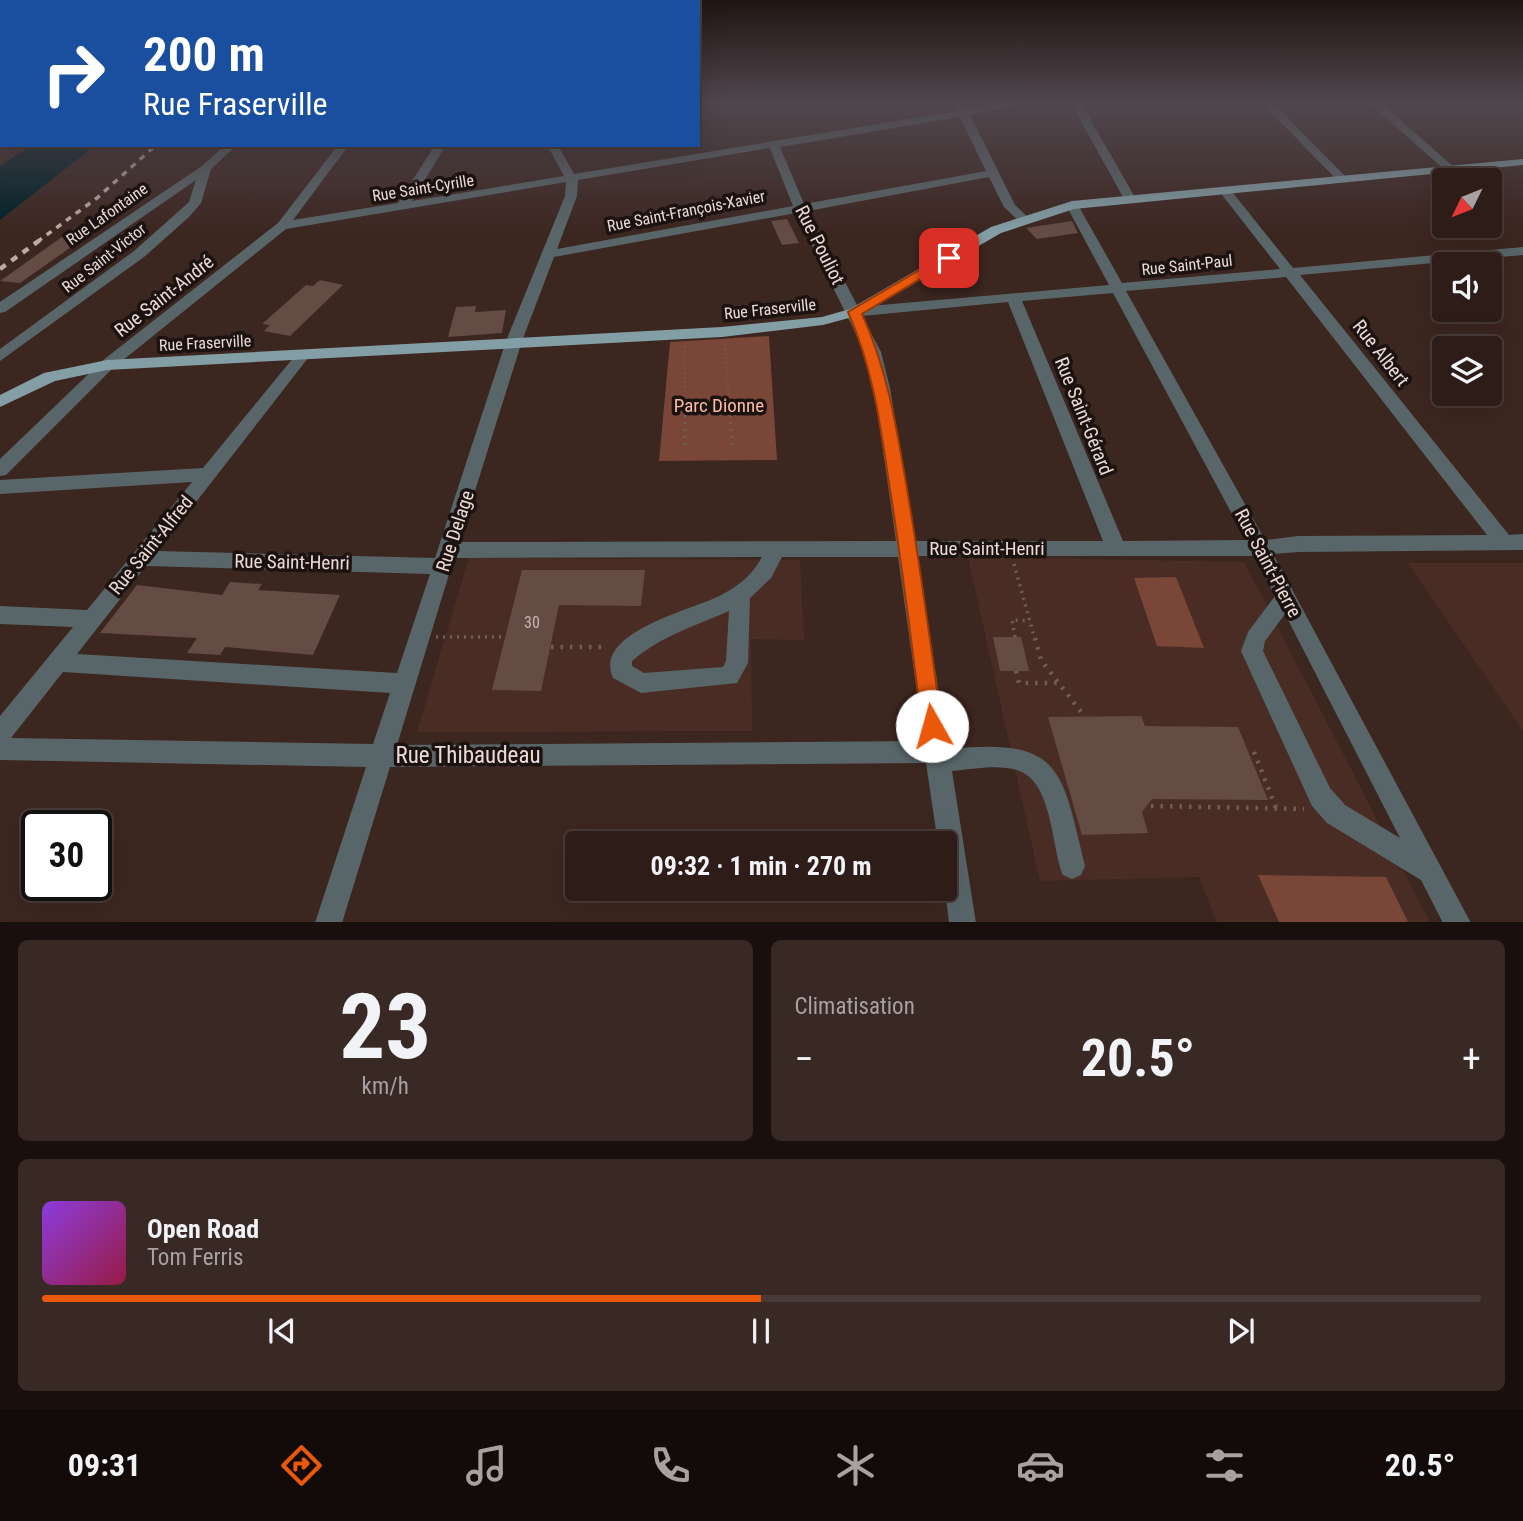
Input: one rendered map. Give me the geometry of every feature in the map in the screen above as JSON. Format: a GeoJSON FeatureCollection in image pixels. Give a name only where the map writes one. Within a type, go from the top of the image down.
{"type":"FeatureCollection","features":[{"type":"Feature","properties":{"kind":"main road","name":"Rue Fraserville"},"geometry":{"type":"LineString","coordinates":[[1460,168],[1523,162]]}},
{"type":"Feature","properties":{"kind":"main road","name":"Rue Fraserville"},"geometry":{"type":"LineString","coordinates":[[0,402],[50,377],[107,365],[724,331],[823,321],[855,312],[996,230],[1072,205],[1432,171]]}},
{"type":"Feature","properties":{"kind":"street","name":"Rue Saint-Cyrille"},"geometry":{"type":"LineString","coordinates":[[282,226],[768,146]]}},
{"type":"Feature","properties":{"kind":"street","name":"Rue Pouliot"},"geometry":{"type":"LineString","coordinates":[[774,146],[800,208],[873,352],[882,388],[963,922]]}},
{"type":"Feature","properties":{"kind":"street"},"geometry":{"type":"LineString","coordinates":[[980,146],[1010,207],[1024,219]]}},
{"type":"Feature","properties":{"kind":"street"},"geometry":{"type":"LineString","coordinates":[[1100,146],[1130,199]]}},
{"type":"Feature","properties":{"kind":"street"},"geometry":{"type":"LineString","coordinates":[[1309,146],[1342,179]]}},
{"type":"Feature","properties":{"kind":"street"},"geometry":{"type":"LineString","coordinates":[[1424,146],[1449,168]]}},
{"type":"Feature","properties":{"kind":"street","name":"Rue Lafontaine"},"geometry":{"type":"LineString","coordinates":[[0,309],[206,167],[230,147]]}},
{"type":"Feature","properties":{"kind":"street","name":"Rue Saint-André"},"geometry":{"type":"LineString","coordinates":[[0,470],[107,365],[282,226],[342,147]]}},
{"type":"Feature","properties":{"kind":"street"},"geometry":{"type":"LineString","coordinates":[[402,207],[440,147]]}},
{"type":"Feature","properties":{"kind":"street"},"geometry":{"type":"LineString","coordinates":[[553,147],[572,180]]}},
{"type":"Feature","properties":{"kind":"street","name":"Rue Saint-Victor"},"geometry":{"type":"LineString","coordinates":[[0,356],[130,262],[185,214],[195,203],[206,167]]}},
{"type":"Feature","properties":{"kind":"street","name":"Rue Saint-François-Xavier"},"geometry":{"type":"LineString","coordinates":[[550,254],[993,173]]}},
{"type":"Feature","properties":{"kind":"street","name":"Rue Delage"},"geometry":{"type":"LineString","coordinates":[[328,922],[422,637],[514,341],[571,196],[572,180]]}},
{"type":"Feature","properties":{"kind":"street","name":"Rue Albert"},"geometry":{"type":"LineString","coordinates":[[1225,191],[1514,542]]}},
{"type":"Feature","properties":{"kind":"street","name":"Rue Saint-Pierre"},"geometry":{"type":"LineString","coordinates":[[1072,205],[1260,548],[1458,922]]}},
{"type":"Feature","properties":{"kind":"street","name":"Rue Saint-Paul"},"geometry":{"type":"LineString","coordinates":[[855,312],[1014,300],[1523,251]]}},
{"type":"Feature","properties":{"kind":"street","name":"Rue Saint-Gérard"},"geometry":{"type":"LineString","coordinates":[[1014,300],[1116,548]]}},
{"type":"Feature","properties":{"kind":"street","name":"Rue Saint-Alfred"},"geometry":{"type":"LineString","coordinates":[[0,734],[303,355]]}},
{"type":"Feature","properties":{"kind":"street"},"geometry":{"type":"LineString","coordinates":[[0,487],[208,474]]}},
{"type":"Feature","properties":{"kind":"street","name":"Rue Saint-Henri"},"geometry":{"type":"LineString","coordinates":[[141,558],[447,558],[776,549],[1260,548],[1298,544],[1514,542]]}},
{"type":"Feature","properties":{"kind":"street"},"geometry":{"type":"LineString","coordinates":[[740,596],[737,663],[729,676],[721,679],[634,681],[621,671],[619,664],[630,647],[652,632],[740,596],[765,575],[776,549]]}},
{"type":"Feature","properties":{"kind":"street"},"geometry":{"type":"LineString","coordinates":[[1286,597],[1255,638],[1252,652],[1321,797],[1331,809],[1431,871]]}},
{"type":"Feature","properties":{"kind":"street"},"geometry":{"type":"LineString","coordinates":[[0,615],[90,619]]}},
{"type":"Feature","properties":{"kind":"street"},"geometry":{"type":"LineString","coordinates":[[57,662],[406,684]]}},
{"type":"Feature","properties":{"kind":"street","name":"Rue Thibaudeau"},"geometry":{"type":"LineString","coordinates":[[0,749],[383,756],[936,756],[1016,759],[1037,769],[1054,795],[1072,866]]}},
{"type":"Feature","properties":{"kind":"path"},"geometry":{"type":"LineString","coordinates":[[724,331],[732,445]]}},
{"type":"Feature","properties":{"kind":"path"},"geometry":{"type":"LineString","coordinates":[[685,333],[685,445]]}},
{"type":"Feature","properties":{"kind":"path"},"geometry":{"type":"LineString","coordinates":[[1010,548],[1041,660],[1085,717]]}},
{"type":"Feature","properties":{"kind":"path"},"geometry":{"type":"LineString","coordinates":[[1015,637],[1012,620],[1030,621]]}},
{"type":"Feature","properties":{"kind":"path"},"geometry":{"type":"LineString","coordinates":[[422,637],[504,637]]}},
{"type":"Feature","properties":{"kind":"path"},"geometry":{"type":"LineString","coordinates":[[551,647],[630,647]]}},
{"type":"Feature","properties":{"kind":"path"},"geometry":{"type":"LineString","coordinates":[[1016,671],[1019,683],[1058,684]]}},
{"type":"Feature","properties":{"kind":"path"},"geometry":{"type":"LineString","coordinates":[[1254,752],[1276,808]]}},
{"type":"Feature","properties":{"kind":"path"},"geometry":{"type":"LineString","coordinates":[[1152,806],[1331,809]]}},
{"type":"Feature","properties":{"kind":"shaded area"},"geometry":{"type":"Polygon","coordinates":[[[968,557],[1244,562],[1430,922],[1217,922],[1199,877],[1040,881],[968,557]]]}},
{"type":"Feature","properties":{"kind":"shaded area"},"geometry":{"type":"Polygon","coordinates":[[[469,558],[800,560],[804,640],[751,639],[752,731],[417,732],[469,558]]]}},
{"type":"Feature","properties":{"kind":"shaded area"},"geometry":{"type":"Polygon","coordinates":[[[1408,563],[1523,563],[1523,731],[1408,563]]]}},
{"type":"Feature","properties":{"kind":"green space","name":"Parc Dionne"},"geometry":{"type":"Polygon","coordinates":[[[769,336],[777,460],[659,461],[670,342],[769,336]]]}},
{"type":"Feature","properties":{"kind":"green space"},"geometry":{"type":"Polygon","coordinates":[[[1176,577],[1204,648],[1157,646],[1134,578],[1176,577]]]}},
{"type":"Feature","properties":{"kind":"green space"},"geometry":{"type":"Polygon","coordinates":[[[1258,875],[1386,877],[1408,922],[1279,922],[1258,875]]]}},
{"type":"Feature","properties":{"kind":"water"},"geometry":{"type":"Polygon","coordinates":[[[29,147],[93,147],[0,220],[0,166],[29,147]]]}},
{"type":"Feature","properties":{"kind":"building"},"geometry":{"type":"Polygon","coordinates":[[[787,219],[799,243],[782,245],[771,221],[787,219]]]}},
{"type":"Feature","properties":{"kind":"building"},"geometry":{"type":"Polygon","coordinates":[[[1072,221],[1078,233],[1037,239],[1026,228],[1072,221]]]}},
{"type":"Feature","properties":{"kind":"building"},"geometry":{"type":"Polygon","coordinates":[[[76,227],[84,238],[20,283],[0,281],[76,227]]]}},
{"type":"Feature","properties":{"kind":"building"},"geometry":{"type":"Polygon","coordinates":[[[320,280],[343,285],[290,336],[264,331],[270,325],[262,324],[306,285],[313,286],[320,280]]]}},
{"type":"Feature","properties":{"kind":"building"},"geometry":{"type":"Polygon","coordinates":[[[476,306],[475,312],[506,310],[502,333],[448,337],[456,307],[476,306]]]}},
{"type":"Feature","properties":{"kind":"building"},"geometry":{"type":"Polygon","coordinates":[[[522,570],[645,570],[641,606],[559,605],[541,691],[492,690],[522,570]]]}},
{"type":"Feature","properties":{"kind":"building"},"geometry":{"type":"Polygon","coordinates":[[[230,582],[262,584],[258,590],[340,595],[313,655],[225,647],[220,655],[187,653],[197,638],[100,633],[137,585],[222,595],[230,582]]]}},
{"type":"Feature","properties":{"kind":"building"},"geometry":{"type":"Polygon","coordinates":[[[993,637],[1021,637],[1029,671],[1000,671],[993,637]]]}},
{"type":"Feature","properties":{"kind":"building"},"geometry":{"type":"Polygon","coordinates":[[[1141,716],[1145,726],[1238,727],[1268,800],[1152,799],[1142,812],[1148,833],[1082,835],[1048,717],[1141,716]]]}},
{"type":"Feature","properties":{"kind":"railway"},"geometry":{"type":"LineString","coordinates":[[37,242],[97,198],[154,147]]}},
{"type":"Feature","properties":{"kind":"railway"},"geometry":{"type":"LineString","coordinates":[[0,269],[40,240]]}},
{"type":"Feature","properties":{"kind":"route"},"geometry":{"type":"LineString","coordinates":[[932,726],[908,548],[882,388],[873,352],[855,312],[949,258]]}}]}
